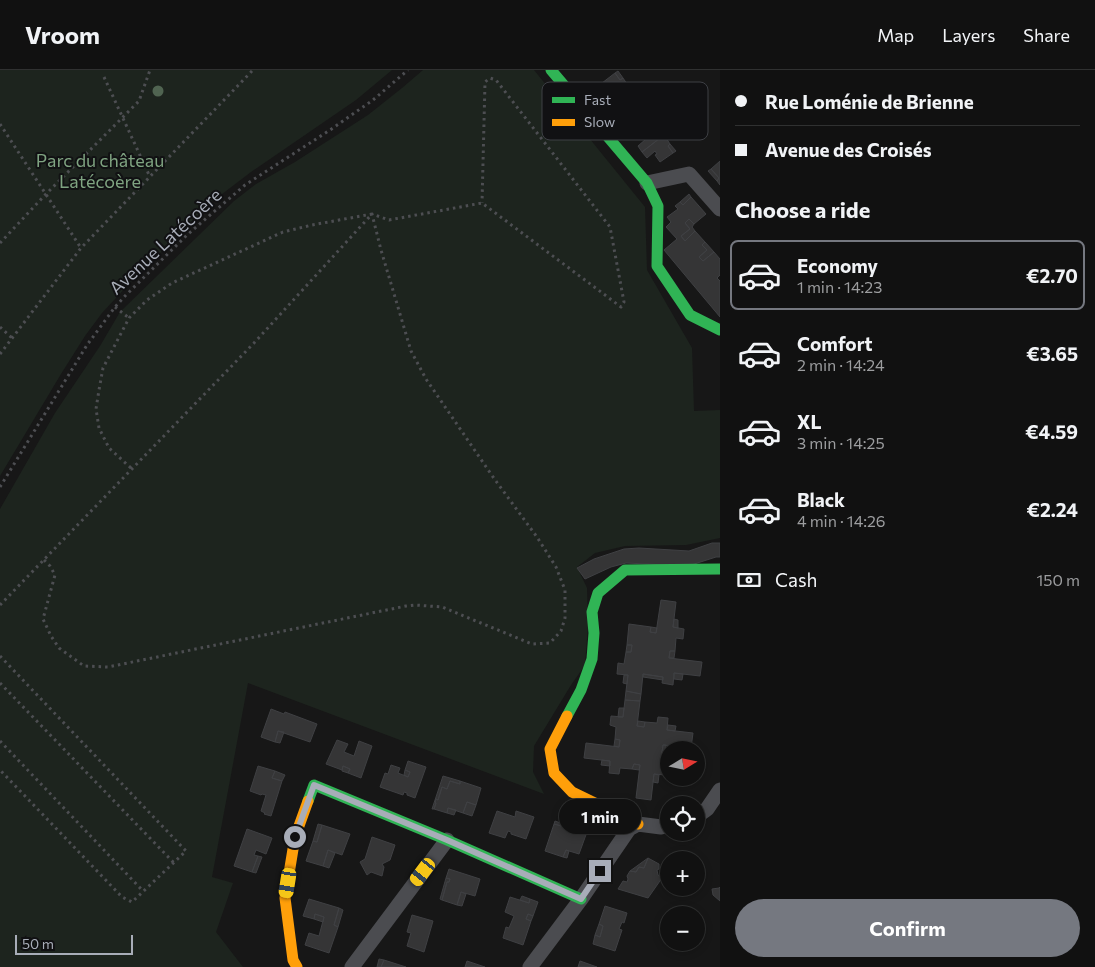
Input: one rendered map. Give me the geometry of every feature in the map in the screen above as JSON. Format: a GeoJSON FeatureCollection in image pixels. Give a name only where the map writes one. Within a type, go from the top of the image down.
{"type":"FeatureCollection","features":[{"type":"Feature","properties":{"kind":"street"},"geometry":{"type":"LineString","coordinates":[[551,70],[561,82]]}},
{"type":"Feature","properties":{"kind":"street"},"geometry":{"type":"LineString","coordinates":[[610,140],[647,183],[658,206],[657,266],[690,316],[720,330]]}},
{"type":"Feature","properties":{"kind":"street"},"geometry":{"type":"LineString","coordinates":[[647,183],[689,174],[720,209]]}},
{"type":"Feature","properties":{"kind":"street"},"geometry":{"type":"LineString","coordinates":[[660,827],[638,824],[572,792],[554,773],[550,749],[581,690],[592,659],[594,633],[592,612],[598,593],[625,570],[720,569]]}},
{"type":"Feature","properties":{"kind":"street"},"geometry":{"type":"LineString","coordinates":[[297,967],[293,960],[285,898],[295,837],[314,785],[447,840],[581,899]]}},
{"type":"Feature","properties":{"kind":"street"},"geometry":{"type":"LineString","coordinates":[[705,810],[720,790]]}},
{"type":"Feature","properties":{"kind":"street"},"geometry":{"type":"LineString","coordinates":[[530,967],[630,830],[638,824]]}},
{"type":"Feature","properties":{"kind":"street"},"geometry":{"type":"LineString","coordinates":[[352,967],[447,840]]}},
{"type":"Feature","properties":{"kind":"path"},"geometry":{"type":"LineString","coordinates":[[0,243],[139,101],[150,70]]}},
{"type":"Feature","properties":{"kind":"path"},"geometry":{"type":"LineString","coordinates":[[0,354],[81,248],[253,70]]}},
{"type":"Feature","properties":{"kind":"path","name":"Avenue Latécoère"},"geometry":{"type":"LineString","coordinates":[[0,487],[87,345],[115,307],[187,235],[245,185],[373,100],[408,70]]}},
{"type":"Feature","properties":{"kind":"path"},"geometry":{"type":"LineString","coordinates":[[104,77],[150,177]]}},
{"type":"Feature","properties":{"kind":"path"},"geometry":{"type":"LineString","coordinates":[[482,203],[485,82],[490,78],[496,80],[542,139]]}},
{"type":"Feature","properties":{"kind":"path"},"geometry":{"type":"LineString","coordinates":[[0,124],[81,248]]}},
{"type":"Feature","properties":{"kind":"path"},"geometry":{"type":"LineString","coordinates":[[132,470],[108,448],[99,428],[96,409],[98,390],[104,368],[129,318],[147,300],[172,282],[283,232],[372,214],[389,220],[482,203],[621,307],[624,302],[610,227],[543,140]]}},
{"type":"Feature","properties":{"kind":"path"},"geometry":{"type":"LineString","coordinates":[[0,605],[254,343],[372,214]]}},
{"type":"Feature","properties":{"kind":"path"},"geometry":{"type":"LineString","coordinates":[[44,560],[55,575],[43,619],[59,648],[84,666],[108,667],[416,605],[442,607],[532,644],[550,643],[561,631],[565,618],[565,590],[556,568],[538,537],[493,478],[432,388],[411,351],[372,214]]}},
{"type":"Feature","properties":{"kind":"path"},"geometry":{"type":"LineString","coordinates":[[115,307],[129,318]]}},
{"type":"Feature","properties":{"kind":"path"},"geometry":{"type":"LineString","coordinates":[[0,327],[12,338]]}},
{"type":"Feature","properties":{"kind":"path"},"geometry":{"type":"LineString","coordinates":[[0,656],[186,851],[132,902],[122,897],[0,770]]}},
{"type":"Feature","properties":{"kind":"path"},"geometry":{"type":"LineString","coordinates":[[0,683],[174,863]]}},
{"type":"Feature","properties":{"kind":"path"},"geometry":{"type":"LineString","coordinates":[[0,741],[143,892]]}},
{"type":"Feature","properties":{"kind":"green space","name":"Parc du château Latécoère"},"geometry":{"type":"Polygon","coordinates":[[[0,70],[392,70],[356,100],[251,172],[209,204],[128,285],[102,313],[85,336],[0,476],[0,70]]]}},
{"type":"Feature","properties":{"kind":"green space"},"geometry":{"type":"Polygon","coordinates":[[[423,70],[534,70],[544,82],[542,82],[542,140],[591,140],[645,207],[647,270],[692,348],[694,411],[720,410],[720,538],[686,545],[625,546],[595,553],[577,567],[587,588],[588,626],[585,665],[534,746],[533,772],[544,794],[248,683],[212,877],[233,883],[216,932],[243,967],[0,967],[0,509],[55,413],[100,346],[120,312],[234,201],[256,184],[295,162],[368,115],[423,70]]]}},
{"type":"Feature","properties":{"kind":"building"},"geometry":{"type":"Polygon","coordinates":[[[618,71],[623,78],[620,80],[615,73],[618,71]]]}},
{"type":"Feature","properties":{"kind":"building"},"geometry":{"type":"Polygon","coordinates":[[[615,73],[620,80],[623,78],[626,82],[603,82],[615,73]]]}},
{"type":"Feature","properties":{"kind":"building"},"geometry":{"type":"Polygon","coordinates":[[[645,140],[658,140],[642,152],[638,146],[645,140]]]}},
{"type":"Feature","properties":{"kind":"building"},"geometry":{"type":"Polygon","coordinates":[[[658,140],[667,140],[670,144],[668,146],[673,153],[660,162],[655,155],[657,154],[655,151],[647,158],[642,152],[658,140]]]}},
{"type":"Feature","properties":{"kind":"building"},"geometry":{"type":"Polygon","coordinates":[[[670,144],[676,151],[673,153],[668,146],[670,144]]]}},
{"type":"Feature","properties":{"kind":"building"},"geometry":{"type":"Polygon","coordinates":[[[720,161],[720,185],[717,181],[719,178],[711,169],[720,161]]]}},
{"type":"Feature","properties":{"kind":"building"},"geometry":{"type":"Polygon","coordinates":[[[711,169],[719,178],[717,181],[708,171],[711,169]]]}},
{"type":"Feature","properties":{"kind":"building"},"geometry":{"type":"Polygon","coordinates":[[[689,194],[691,197],[683,205],[680,202],[689,194]]]}},
{"type":"Feature","properties":{"kind":"building"},"geometry":{"type":"Polygon","coordinates":[[[691,197],[706,214],[694,224],[689,219],[685,223],[690,229],[681,236],[685,241],[695,231],[705,242],[702,245],[707,250],[699,257],[703,261],[714,252],[720,259],[720,275],[717,278],[720,281],[720,317],[664,250],[677,239],[666,227],[671,222],[667,217],[678,209],[675,206],[680,202],[683,205],[691,197]]]}},
{"type":"Feature","properties":{"kind":"building"},"geometry":{"type":"Polygon","coordinates":[[[689,219],[694,224],[692,227],[695,231],[685,241],[681,236],[690,229],[685,223],[689,219]]]}},
{"type":"Feature","properties":{"kind":"building"},"geometry":{"type":"Polygon","coordinates":[[[705,242],[714,252],[703,261],[699,257],[707,250],[702,245],[705,242]]]}},
{"type":"Feature","properties":{"kind":"building"},"geometry":{"type":"Polygon","coordinates":[[[712,543],[720,543],[720,557],[688,566],[626,563],[611,567],[585,579],[577,568],[594,559],[624,549],[689,551],[712,543]]]}},
{"type":"Feature","properties":{"kind":"building"},"geometry":{"type":"Polygon","coordinates":[[[661,600],[676,602],[673,627],[684,629],[683,639],[676,638],[675,651],[670,651],[669,658],[702,662],[700,676],[674,673],[673,685],[662,683],[663,677],[643,674],[641,694],[626,691],[628,675],[617,674],[618,663],[624,664],[626,652],[631,652],[632,645],[627,645],[629,624],[651,627],[650,632],[656,633],[661,600]]]}},
{"type":"Feature","properties":{"kind":"building"},"geometry":{"type":"Polygon","coordinates":[[[674,619],[678,620],[678,628],[673,627],[674,619]]]}},
{"type":"Feature","properties":{"kind":"building"},"geometry":{"type":"Polygon","coordinates":[[[651,627],[657,628],[656,633],[650,632],[651,627]]]}},
{"type":"Feature","properties":{"kind":"building"},"geometry":{"type":"Polygon","coordinates":[[[627,645],[632,645],[631,652],[626,652],[627,645]]]}},
{"type":"Feature","properties":{"kind":"building"},"geometry":{"type":"Polygon","coordinates":[[[670,651],[675,651],[674,658],[669,658],[670,651]]]}},
{"type":"Feature","properties":{"kind":"building"},"geometry":{"type":"Polygon","coordinates":[[[674,673],[683,674],[682,680],[674,679],[674,673]]]}},
{"type":"Feature","properties":{"kind":"building"},"geometry":{"type":"Polygon","coordinates":[[[643,674],[663,677],[663,680],[643,677],[643,674]]]}},
{"type":"Feature","properties":{"kind":"building"},"geometry":{"type":"Polygon","coordinates":[[[624,675],[628,675],[627,684],[623,683],[624,675]]]}},
{"type":"Feature","properties":{"kind":"building"},"geometry":{"type":"Polygon","coordinates":[[[626,691],[641,694],[640,701],[625,700],[626,691]]]}},
{"type":"Feature","properties":{"kind":"building"},"geometry":{"type":"Polygon","coordinates":[[[625,700],[640,701],[637,726],[644,727],[645,722],[657,723],[658,717],[668,718],[667,730],[693,733],[692,741],[660,741],[660,775],[654,774],[651,800],[636,798],[640,765],[634,764],[632,769],[620,768],[619,774],[609,773],[610,761],[584,758],[586,743],[619,747],[620,740],[615,739],[616,727],[610,725],[611,716],[623,717],[625,700]]]}},
{"type":"Feature","properties":{"kind":"building"},"geometry":{"type":"Polygon","coordinates":[[[619,708],[624,708],[623,717],[618,717],[619,708]]]}},
{"type":"Feature","properties":{"kind":"building"},"geometry":{"type":"Polygon","coordinates":[[[271,709],[317,724],[310,742],[278,731],[275,742],[261,737],[271,709]]]}},
{"type":"Feature","properties":{"kind":"building"},"geometry":{"type":"Polygon","coordinates":[[[638,721],[645,722],[644,727],[637,726],[638,721]]]}},
{"type":"Feature","properties":{"kind":"building"},"geometry":{"type":"Polygon","coordinates":[[[668,725],[676,726],[675,731],[667,730],[668,725]]]}},
{"type":"Feature","properties":{"kind":"building"},"geometry":{"type":"Polygon","coordinates":[[[278,731],[284,732],[280,743],[275,742],[278,731]]]}},
{"type":"Feature","properties":{"kind":"building"},"geometry":{"type":"Polygon","coordinates":[[[615,739],[620,740],[619,747],[614,746],[615,739]]]}},
{"type":"Feature","properties":{"kind":"building"},"geometry":{"type":"Polygon","coordinates":[[[337,740],[348,744],[344,752],[354,756],[359,741],[372,746],[361,778],[348,773],[350,769],[343,766],[342,770],[326,764],[337,740]]]}},
{"type":"Feature","properties":{"kind":"building"},"geometry":{"type":"Polygon","coordinates":[[[602,760],[610,761],[610,766],[601,765],[602,760]]]}},
{"type":"Feature","properties":{"kind":"building"},"geometry":{"type":"Polygon","coordinates":[[[408,761],[426,767],[415,798],[404,792],[403,795],[380,787],[385,773],[388,774],[391,765],[400,768],[398,773],[408,777],[410,772],[405,770],[408,761]]]}},
{"type":"Feature","properties":{"kind":"building"},"geometry":{"type":"Polygon","coordinates":[[[634,764],[640,765],[639,770],[632,769],[634,764]]]}},
{"type":"Feature","properties":{"kind":"building"},"geometry":{"type":"Polygon","coordinates":[[[258,766],[275,771],[272,778],[282,781],[271,816],[261,811],[266,795],[250,791],[258,766]]]}},
{"type":"Feature","properties":{"kind":"building"},"geometry":{"type":"Polygon","coordinates":[[[343,766],[350,769],[348,773],[342,771],[343,766]]]}},
{"type":"Feature","properties":{"kind":"building"},"geometry":{"type":"Polygon","coordinates":[[[405,770],[410,772],[408,777],[404,775],[405,770]]]}},
{"type":"Feature","properties":{"kind":"building"},"geometry":{"type":"Polygon","coordinates":[[[275,771],[285,775],[282,781],[272,778],[275,771]]]}},
{"type":"Feature","properties":{"kind":"building"},"geometry":{"type":"Polygon","coordinates":[[[654,774],[659,775],[658,783],[653,782],[654,774]]]}},
{"type":"Feature","properties":{"kind":"building"},"geometry":{"type":"Polygon","coordinates":[[[443,776],[460,781],[460,784],[450,781],[447,789],[442,787],[438,800],[436,799],[434,809],[432,809],[443,776]]]}},
{"type":"Feature","properties":{"kind":"building"},"geometry":{"type":"Polygon","coordinates":[[[450,781],[460,784],[460,781],[481,788],[476,805],[467,802],[463,813],[448,808],[447,813],[434,809],[436,799],[438,800],[442,787],[447,789],[450,781]]]}},
{"type":"Feature","properties":{"kind":"building"},"geometry":{"type":"Polygon","coordinates":[[[467,802],[476,805],[472,816],[463,813],[467,802]]]}},
{"type":"Feature","properties":{"kind":"building"},"geometry":{"type":"Polygon","coordinates":[[[448,808],[456,810],[454,815],[447,813],[448,808]]]}},
{"type":"Feature","properties":{"kind":"building"},"geometry":{"type":"Polygon","coordinates":[[[497,811],[515,817],[516,811],[534,817],[526,839],[511,834],[508,831],[505,838],[489,833],[497,811]]]}},
{"type":"Feature","properties":{"kind":"building"},"geometry":{"type":"Polygon","coordinates":[[[555,821],[566,825],[565,827],[554,824],[555,821]]]}},
{"type":"Feature","properties":{"kind":"building"},"geometry":{"type":"Polygon","coordinates":[[[318,824],[322,825],[317,842],[313,841],[318,824]]]}},
{"type":"Feature","properties":{"kind":"building"},"geometry":{"type":"Polygon","coordinates":[[[554,824],[565,827],[566,825],[587,832],[579,854],[566,850],[563,857],[545,851],[554,824]]]}},
{"type":"Feature","properties":{"kind":"building"},"geometry":{"type":"Polygon","coordinates":[[[322,825],[350,834],[342,855],[328,850],[323,866],[306,861],[313,841],[317,842],[322,825]]]}},
{"type":"Feature","properties":{"kind":"building"},"geometry":{"type":"Polygon","coordinates":[[[247,829],[272,838],[266,854],[256,850],[254,855],[258,856],[252,872],[234,866],[247,829]]]}},
{"type":"Feature","properties":{"kind":"building"},"geometry":{"type":"Polygon","coordinates":[[[372,837],[395,845],[390,860],[382,864],[384,867],[382,876],[371,872],[367,875],[360,862],[365,859],[372,837]]]}},
{"type":"Feature","properties":{"kind":"building"},"geometry":{"type":"Polygon","coordinates":[[[328,850],[335,853],[329,868],[323,866],[328,850]]]}},
{"type":"Feature","properties":{"kind":"building"},"geometry":{"type":"Polygon","coordinates":[[[566,850],[569,851],[567,858],[563,857],[566,850]]]}},
{"type":"Feature","properties":{"kind":"building"},"geometry":{"type":"Polygon","coordinates":[[[258,856],[262,857],[256,873],[252,872],[258,856]]]}},
{"type":"Feature","properties":{"kind":"building"},"geometry":{"type":"Polygon","coordinates":[[[648,858],[644,868],[639,867],[636,872],[630,871],[648,858]]]}},
{"type":"Feature","properties":{"kind":"building"},"geometry":{"type":"Polygon","coordinates":[[[648,858],[659,864],[659,869],[657,870],[660,881],[648,898],[618,889],[623,881],[627,882],[627,876],[630,871],[636,872],[639,867],[644,868],[648,858]]]}},
{"type":"Feature","properties":{"kind":"building"},"geometry":{"type":"Polygon","coordinates":[[[449,869],[480,879],[475,896],[461,892],[457,905],[442,900],[447,882],[450,879],[446,878],[449,869]]]}},
{"type":"Feature","properties":{"kind":"building"},"geometry":{"type":"Polygon","coordinates":[[[446,878],[450,879],[447,882],[442,900],[440,899],[446,878]]]}},
{"type":"Feature","properties":{"kind":"building"},"geometry":{"type":"Polygon","coordinates":[[[720,887],[720,901],[713,895],[712,889],[720,887]]]}},
{"type":"Feature","properties":{"kind":"building"},"geometry":{"type":"Polygon","coordinates":[[[461,892],[466,894],[462,906],[457,905],[461,892]]]}},
{"type":"Feature","properties":{"kind":"building"},"geometry":{"type":"Polygon","coordinates":[[[522,896],[530,899],[529,903],[520,900],[522,896]]]}},
{"type":"Feature","properties":{"kind":"building"},"geometry":{"type":"Polygon","coordinates":[[[510,897],[529,903],[530,899],[538,902],[533,916],[528,914],[526,919],[531,921],[523,945],[503,938],[506,927],[509,928],[514,916],[505,912],[510,897]]]}},
{"type":"Feature","properties":{"kind":"building"},"geometry":{"type":"Polygon","coordinates":[[[309,899],[339,908],[334,925],[338,927],[329,953],[305,945],[309,933],[319,936],[324,917],[315,914],[314,919],[303,916],[309,899]]]}},
{"type":"Feature","properties":{"kind":"building"},"geometry":{"type":"Polygon","coordinates":[[[605,906],[627,913],[624,923],[622,922],[619,929],[622,930],[615,951],[593,944],[595,935],[600,937],[603,926],[599,924],[605,906]]]}},
{"type":"Feature","properties":{"kind":"building"},"geometry":{"type":"Polygon","coordinates":[[[339,908],[343,910],[338,927],[334,925],[339,908]]]}},
{"type":"Feature","properties":{"kind":"building"},"geometry":{"type":"Polygon","coordinates":[[[315,914],[324,917],[323,922],[314,919],[315,914]]]}},
{"type":"Feature","properties":{"kind":"building"},"geometry":{"type":"Polygon","coordinates":[[[528,914],[533,916],[531,921],[526,919],[528,914]]]}},
{"type":"Feature","properties":{"kind":"building"},"geometry":{"type":"Polygon","coordinates":[[[412,915],[433,921],[424,952],[407,946],[411,933],[407,932],[412,915]]]}},
{"type":"Feature","properties":{"kind":"building"},"geometry":{"type":"Polygon","coordinates":[[[599,924],[603,926],[600,937],[595,935],[599,924]]]}},
{"type":"Feature","properties":{"kind":"building"},"geometry":{"type":"Polygon","coordinates":[[[379,959],[384,960],[381,967],[377,967],[379,959]]]}},
{"type":"Feature","properties":{"kind":"building"},"geometry":{"type":"Polygon","coordinates":[[[384,960],[406,967],[381,967],[384,960]]]}},
{"type":"Feature","properties":{"kind":"building"},"geometry":{"type":"Polygon","coordinates":[[[467,961],[485,967],[465,967],[467,961]]]}},
{"type":"Feature","properties":{"kind":"building"},"geometry":{"type":"Polygon","coordinates":[[[580,961],[597,967],[578,967],[580,961]]]}},
{"type":"Feature","properties":{"kind":"traffic: fast"},"geometry":{"type":"LineString","coordinates":[[551,70],[561,82]]}},
{"type":"Feature","properties":{"kind":"traffic: fast"},"geometry":{"type":"LineString","coordinates":[[610,140],[647,183],[658,206],[657,266],[690,315],[720,330]]}},
{"type":"Feature","properties":{"kind":"traffic: fast"},"geometry":{"type":"LineString","coordinates":[[567,716],[581,690],[592,659],[594,633],[592,612],[598,593],[625,570],[720,569]]}},
{"type":"Feature","properties":{"kind":"traffic: fast"},"geometry":{"type":"LineString","coordinates":[[308,801],[314,785],[447,840],[581,899]]}},
{"type":"Feature","properties":{"kind":"traffic: slow"},"geometry":{"type":"LineString","coordinates":[[567,716],[550,749],[554,773],[572,792],[638,824]]}},
{"type":"Feature","properties":{"kind":"traffic: slow"},"geometry":{"type":"LineString","coordinates":[[297,967],[293,960],[285,898],[295,837],[308,801]]}},
{"type":"Feature","properties":{"kind":"route"},"geometry":{"type":"LineString","coordinates":[[295,837],[314,785],[447,840],[581,899],[600,871]]}}]}
